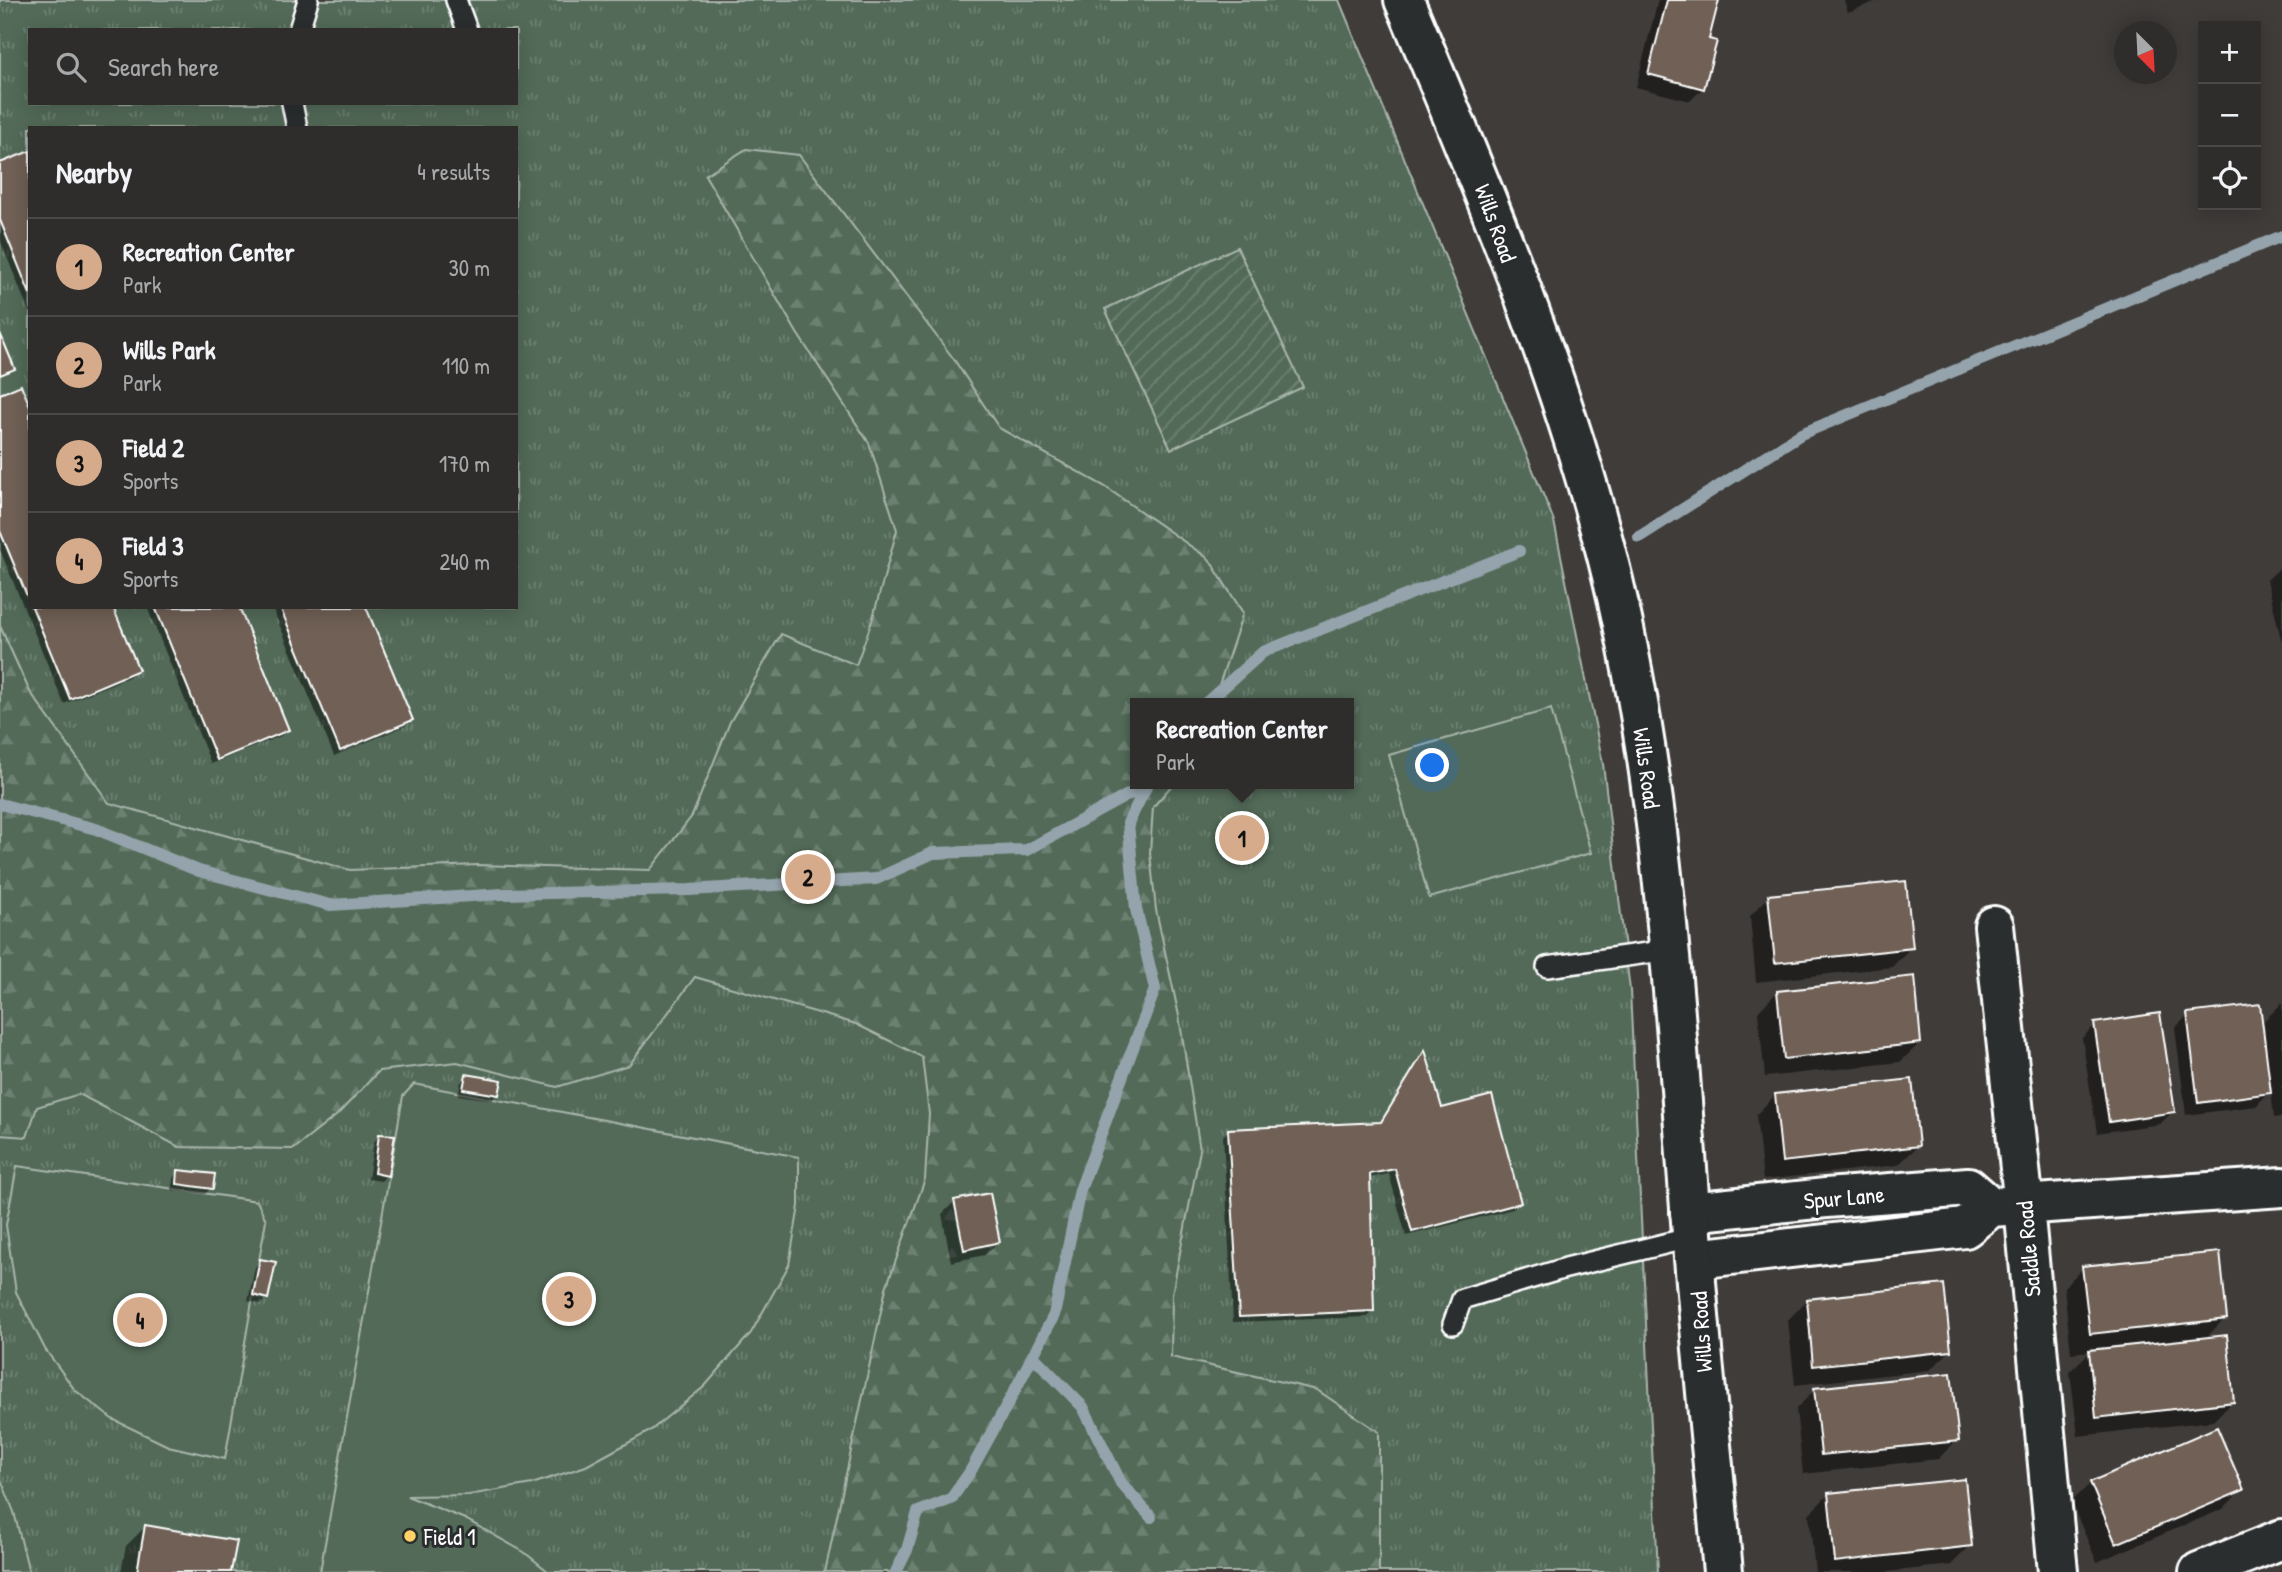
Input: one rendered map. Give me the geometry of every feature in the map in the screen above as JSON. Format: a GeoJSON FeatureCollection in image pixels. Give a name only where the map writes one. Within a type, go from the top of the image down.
{"type":"FeatureCollection","features":[{"type":"Feature","properties":{"kind":"street","name":"Wills Road"},"geometry":{"type":"LineString","coordinates":[[1404,0],[1486,194],[1584,475],[1613,582],[1645,746],[1674,991],[1723,1572]]}},
{"type":"Feature","properties":{"kind":"street","name":"Saddle Road"},"geometry":{"type":"LineString","coordinates":[[1994,926],[2007,1207],[2058,1572]]}},
{"type":"Feature","properties":{"kind":"street"},"geometry":{"type":"LineString","coordinates":[[2007,1207],[2282,1187]]}},
{"type":"Feature","properties":{"kind":"street","name":"Spur Lane"},"geometry":{"type":"LineString","coordinates":[[1693,1236],[1965,1228],[2007,1207]]}},
{"type":"Feature","properties":{"kind":"street"},"geometry":{"type":"LineString","coordinates":[[2199,1572],[2282,1539]]}},
{"type":"Feature","properties":{"kind":"lane"},"geometry":{"type":"LineString","coordinates":[[300,28],[308,0]]}},
{"type":"Feature","properties":{"kind":"lane"},"geometry":{"type":"LineString","coordinates":[[456,0],[466,28]]}},
{"type":"Feature","properties":{"kind":"lane"},"geometry":{"type":"LineString","coordinates":[[292,105],[297,126]]}},
{"type":"Feature","properties":{"kind":"lane"},"geometry":{"type":"LineString","coordinates":[[1547,967],[1669,950]]}},
{"type":"Feature","properties":{"kind":"lane"},"geometry":{"type":"LineString","coordinates":[[1453,1324],[1462,1299],[1566,1268],[1693,1236]]}},
{"type":"Feature","properties":{"kind":"green space"},"geometry":{"type":"Polygon","coordinates":[[[0,0],[1339,0],[1554,521],[1603,764],[1630,990],[1658,1572],[0,1572],[0,0]]]}},
{"type":"Feature","properties":{"kind":"green space"},"geometry":{"type":"Polygon","coordinates":[[[746,149],[799,155],[953,358],[999,428],[1104,486],[1209,559],[1243,613],[1215,698],[1130,698],[1130,789],[1169,789],[1153,807],[1150,853],[1156,910],[1179,1016],[1200,1150],[1172,1294],[1171,1357],[1317,1390],[1379,1432],[1379,1572],[825,1572],[886,1288],[925,1179],[929,1114],[922,1057],[856,1024],[695,977],[629,1065],[557,1087],[457,1062],[379,1071],[337,1115],[294,1149],[179,1147],[79,1094],[37,1107],[27,1137],[0,1135],[0,626],[29,690],[109,803],[350,870],[478,865],[650,870],[692,816],[730,722],[781,634],[856,665],[872,621],[897,530],[869,443],[797,333],[705,175],[746,149]]]}},
{"type":"Feature","properties":{"kind":"green space"},"geometry":{"type":"Polygon","coordinates":[[[1237,247],[1303,387],[1171,449],[1105,309],[1237,247]]]}},
{"type":"Feature","properties":{"kind":"green space"},"geometry":{"type":"Polygon","coordinates":[[[1551,709],[1591,853],[1429,898],[1389,755],[1551,709]]]}},
{"type":"Feature","properties":{"kind":"green space"},"geometry":{"type":"Polygon","coordinates":[[[414,1084],[799,1157],[799,1206],[789,1265],[751,1333],[705,1386],[650,1431],[586,1466],[532,1484],[469,1495],[407,1496],[465,1519],[524,1552],[549,1572],[320,1572],[403,1096],[414,1084]]]}},
{"type":"Feature","properties":{"kind":"green space"},"geometry":{"type":"Polygon","coordinates":[[[17,1166],[257,1201],[266,1220],[225,1459],[168,1446],[112,1419],[75,1390],[45,1349],[16,1292],[6,1225],[17,1166]]]}},
{"type":"Feature","properties":{"kind":"green space"},"geometry":{"type":"Polygon","coordinates":[[[0,1477],[14,1512],[29,1572],[0,1572],[0,1477]]]}},
{"type":"Feature","properties":{"kind":"building"},"geometry":{"type":"Polygon","coordinates":[[[1667,0],[1719,0],[1709,39],[1717,41],[1704,89],[1648,74],[1667,0]]]}},
{"type":"Feature","properties":{"kind":"building"},"geometry":{"type":"Polygon","coordinates":[[[28,152],[28,289],[0,220],[0,163],[28,152]]]}},
{"type":"Feature","properties":{"kind":"building"},"geometry":{"type":"Polygon","coordinates":[[[0,333],[15,369],[0,375],[0,333]]]}},
{"type":"Feature","properties":{"kind":"building"},"geometry":{"type":"Polygon","coordinates":[[[21,385],[28,401],[28,598],[0,531],[0,394],[21,385]]]}},
{"type":"Feature","properties":{"kind":"building"},"geometry":{"type":"Polygon","coordinates":[[[33,609],[114,609],[139,670],[70,699],[33,609]]]}},
{"type":"Feature","properties":{"kind":"building"},"geometry":{"type":"Polygon","coordinates":[[[156,609],[240,609],[289,730],[217,760],[156,609]]]}},
{"type":"Feature","properties":{"kind":"building"},"geometry":{"type":"Polygon","coordinates":[[[281,609],[367,609],[413,720],[340,751],[281,609]]]}},
{"type":"Feature","properties":{"kind":"building"},"geometry":{"type":"Polygon","coordinates":[[[1906,881],[1913,948],[1775,963],[1768,895],[1906,881]]]}},
{"type":"Feature","properties":{"kind":"building"},"geometry":{"type":"Polygon","coordinates":[[[1915,976],[1921,1043],[1784,1059],[1777,991],[1915,976]]]}},
{"type":"Feature","properties":{"kind":"building"},"geometry":{"type":"Polygon","coordinates":[[[2260,1004],[2271,1093],[2198,1103],[2187,1013],[2260,1004]]]}},
{"type":"Feature","properties":{"kind":"building"},"geometry":{"type":"Polygon","coordinates":[[[2160,1013],[2175,1112],[2109,1122],[2094,1023],[2160,1013]]]}},
{"type":"Feature","properties":{"kind":"building"},"geometry":{"type":"Polygon","coordinates":[[[1425,1050],[1442,1108],[1492,1095],[1521,1203],[1412,1232],[1395,1169],[1370,1174],[1374,1311],[1239,1317],[1228,1129],[1381,1122],[1425,1050]]]}},
{"type":"Feature","properties":{"kind":"building"},"geometry":{"type":"Polygon","coordinates":[[[466,1074],[502,1080],[499,1095],[463,1089],[466,1074]]]}},
{"type":"Feature","properties":{"kind":"building"},"geometry":{"type":"Polygon","coordinates":[[[1912,1079],[1919,1146],[1782,1162],[1775,1094],[1912,1079]]]}},
{"type":"Feature","properties":{"kind":"building"},"geometry":{"type":"Polygon","coordinates":[[[379,1134],[395,1135],[388,1176],[374,1173],[379,1134]]]}},
{"type":"Feature","properties":{"kind":"building"},"geometry":{"type":"Polygon","coordinates":[[[178,1170],[215,1174],[213,1189],[177,1184],[178,1170]]]}},
{"type":"Feature","properties":{"kind":"building"},"geometry":{"type":"Polygon","coordinates":[[[990,1193],[1000,1242],[964,1250],[954,1200],[990,1193]]]}},
{"type":"Feature","properties":{"kind":"building"},"geometry":{"type":"Polygon","coordinates":[[[2220,1252],[2227,1319],[2090,1334],[2082,1266],[2220,1252]]]}},
{"type":"Feature","properties":{"kind":"building"},"geometry":{"type":"Polygon","coordinates":[[[260,1259],[276,1262],[268,1299],[253,1295],[260,1259]]]}},
{"type":"Feature","properties":{"kind":"building"},"geometry":{"type":"Polygon","coordinates":[[[1944,1284],[1951,1351],[1813,1366],[1807,1299],[1944,1284]]]}},
{"type":"Feature","properties":{"kind":"building"},"geometry":{"type":"Polygon","coordinates":[[[2227,1335],[2234,1402],[2096,1418],[2089,1350],[2227,1335]]]}},
{"type":"Feature","properties":{"kind":"building"},"geometry":{"type":"Polygon","coordinates":[[[1951,1373],[1959,1441],[1821,1455],[1814,1388],[1951,1373]]]}},
{"type":"Feature","properties":{"kind":"building"},"geometry":{"type":"Polygon","coordinates":[[[2217,1427],[2244,1490],[2116,1544],[2090,1482],[2217,1427]]]}},
{"type":"Feature","properties":{"kind":"building"},"geometry":{"type":"Polygon","coordinates":[[[1965,1479],[1972,1546],[1835,1562],[1828,1493],[1965,1479]]]}},
{"type":"Feature","properties":{"kind":"building"},"geometry":{"type":"Polygon","coordinates":[[[145,1525],[237,1541],[231,1572],[137,1572],[145,1525]]]}},
{"type":"Feature","properties":{"kind":"waterway"},"geometry":{"type":"LineString","coordinates":[[1639,537],[1801,434],[2282,236]]}},
{"type":"Feature","properties":{"kind":"waterway"},"geometry":{"type":"LineString","coordinates":[[1212,698],[1263,652],[1519,551]]}},
{"type":"Feature","properties":{"kind":"waterway"},"geometry":{"type":"LineString","coordinates":[[0,804],[96,829],[199,871],[330,905],[503,894],[689,890],[876,879],[933,853],[1027,850],[1139,789]]}},
{"type":"Feature","properties":{"kind":"waterway"},"geometry":{"type":"LineString","coordinates":[[896,1572],[907,1550],[918,1512],[951,1499],[970,1472],[1054,1315],[1080,1190],[1155,989],[1136,909],[1128,823],[1145,789]]}},
{"type":"Feature","properties":{"kind":"waterway"},"geometry":{"type":"LineString","coordinates":[[1033,1356],[1083,1407],[1121,1483],[1151,1517]]}},
{"type":"Feature","properties":{"kind":"place","name":"Recreation Center"},"geometry":{"type":"Point","coordinates":[1242,838]}},
{"type":"Feature","properties":{"kind":"place","name":"Wills Park"},"geometry":{"type":"Point","coordinates":[808,877]}},
{"type":"Feature","properties":{"kind":"place","name":"Field 2"},"geometry":{"type":"Point","coordinates":[569,1299]}},
{"type":"Feature","properties":{"kind":"place","name":"Field 3"},"geometry":{"type":"Point","coordinates":[140,1320]}},
{"type":"Feature","properties":{"kind":"place","name":"Field 1"},"geometry":{"type":"Point","coordinates":[410,1536]}}]}
